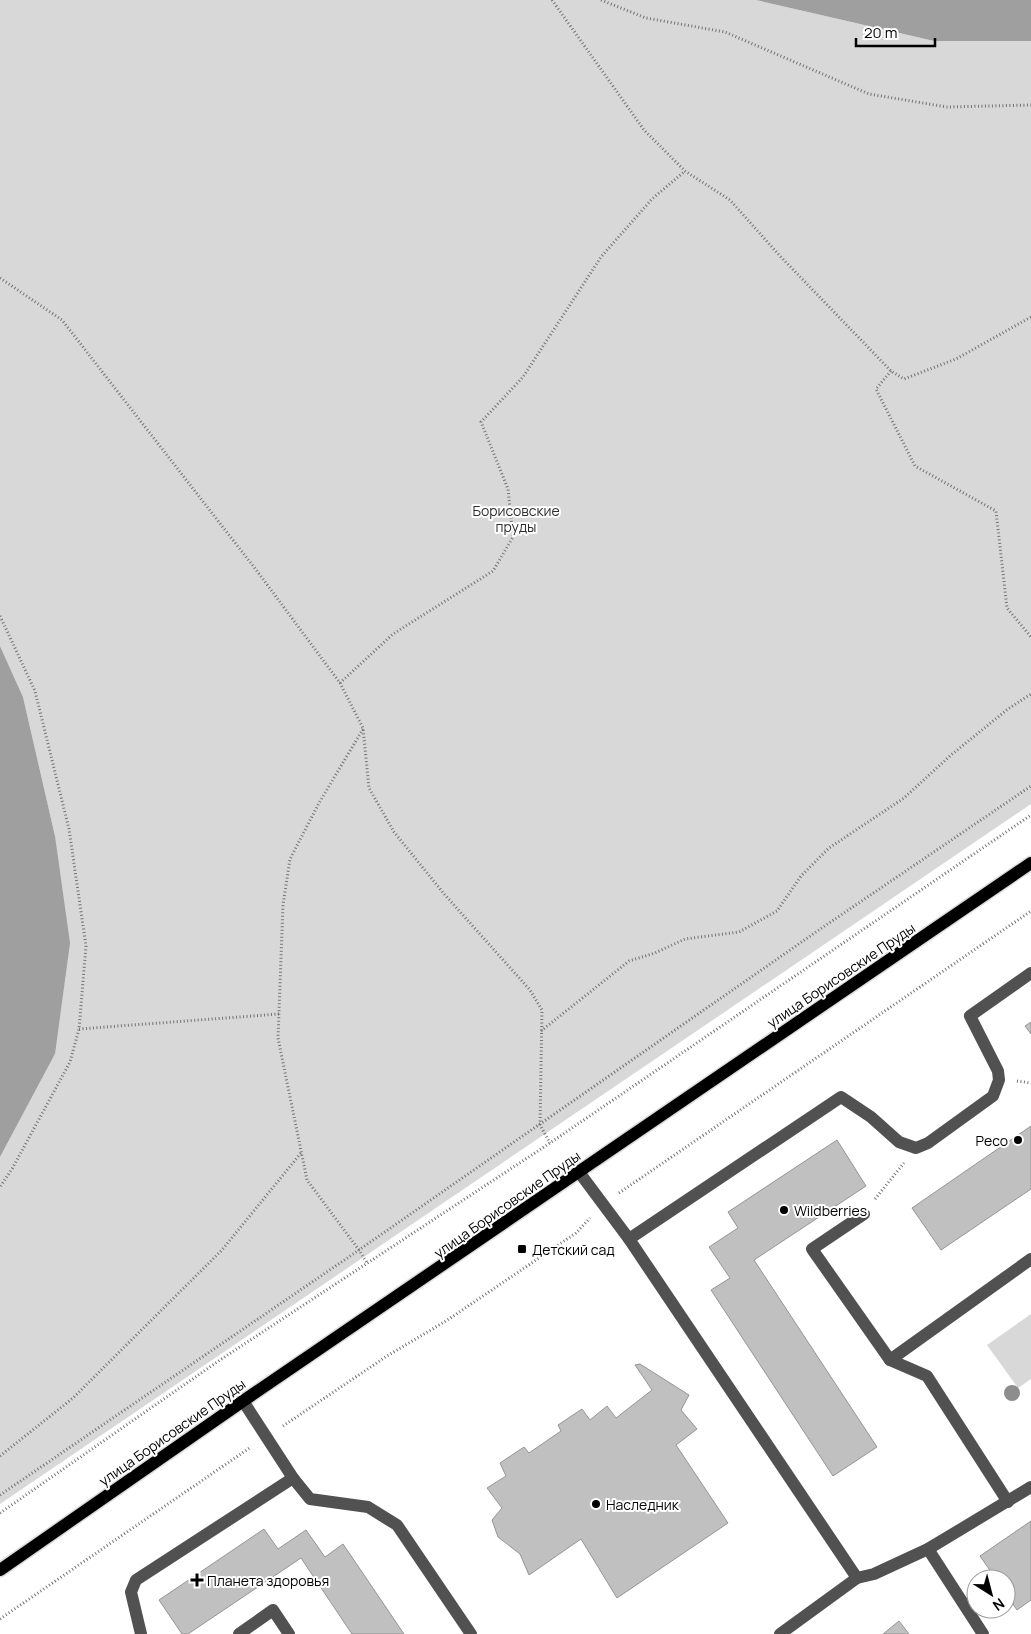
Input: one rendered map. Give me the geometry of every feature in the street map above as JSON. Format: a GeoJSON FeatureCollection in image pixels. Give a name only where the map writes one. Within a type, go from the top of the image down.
{"type":"FeatureCollection","features":[{"type":"Feature","properties":{"kind":"main road","name":"улица Борисовские Пруды"},"geometry":{"type":"LineString","coordinates":[[0,1570],[243,1401],[1031,863]]}},
{"type":"Feature","properties":{"kind":"lane"},"geometry":{"type":"LineString","coordinates":[[629,1239],[841,1097],[871,1117],[899,1142],[916,1148],[928,1143],[993,1096],[999,1080],[998,1071],[970,1016],[1031,973]]}},
{"type":"Feature","properties":{"kind":"lane"},"geometry":{"type":"LineString","coordinates":[[579,1172],[629,1239],[857,1578]]}},
{"type":"Feature","properties":{"kind":"lane"},"geometry":{"type":"LineString","coordinates":[[864,1214],[812,1249],[890,1360],[927,1376],[1008,1502]]}},
{"type":"Feature","properties":{"kind":"lane"},"geometry":{"type":"LineString","coordinates":[[890,1360],[1031,1259]]}},
{"type":"Feature","properties":{"kind":"lane"},"geometry":{"type":"LineString","coordinates":[[243,1401],[293,1478],[310,1499],[368,1507],[397,1525],[471,1634]]}},
{"type":"Feature","properties":{"kind":"lane"},"geometry":{"type":"LineString","coordinates":[[142,1634],[131,1592],[136,1580],[293,1478]]}},
{"type":"Feature","properties":{"kind":"lane"},"geometry":{"type":"LineString","coordinates":[[780,1634],[857,1578],[874,1574],[928,1549],[1031,1487]]}},
{"type":"Feature","properties":{"kind":"lane"},"geometry":{"type":"LineString","coordinates":[[928,1549],[983,1634]]}},
{"type":"Feature","properties":{"kind":"lane"},"geometry":{"type":"LineString","coordinates":[[240,1634],[273,1610],[289,1634]]}},
{"type":"Feature","properties":{"kind":"path"},"geometry":{"type":"LineString","coordinates":[[552,0],[644,130],[685,171],[730,200],[780,256],[891,372],[904,379],[956,358],[1031,317]]}},
{"type":"Feature","properties":{"kind":"path"},"geometry":{"type":"LineString","coordinates":[[601,0],[646,18],[725,32],[869,94],[947,107],[1031,105]]}},
{"type":"Feature","properties":{"kind":"path"},"geometry":{"type":"LineString","coordinates":[[340,683],[393,634],[493,571],[513,537],[508,489],[481,422],[523,377],[601,256],[652,198],[685,171]]}},
{"type":"Feature","properties":{"kind":"path"},"geometry":{"type":"LineString","coordinates":[[0,278],[62,320],[257,571],[340,683],[363,728],[369,788],[394,832],[445,894],[530,990],[542,1010],[540,1125],[550,1142]]}},
{"type":"Feature","properties":{"kind":"path"},"geometry":{"type":"LineString","coordinates":[[891,372],[876,389],[915,466],[996,512],[1007,608],[1031,637]]}},
{"type":"Feature","properties":{"kind":"path"},"geometry":{"type":"LineString","coordinates":[[0,616],[35,691],[68,829],[86,946],[79,1029],[70,1062],[12,1169],[0,1187]]}},
{"type":"Feature","properties":{"kind":"path"},"geometry":{"type":"LineString","coordinates":[[541,1031],[628,961],[655,953],[685,939],[739,932],[777,911],[801,876],[830,848],[904,798],[951,755],[1008,709],[1031,694]]}},
{"type":"Feature","properties":{"kind":"path"},"geometry":{"type":"LineString","coordinates":[[363,728],[319,803],[290,859],[283,905],[278,1038],[307,1180],[367,1263]]}},
{"type":"Feature","properties":{"kind":"path"},"geometry":{"type":"LineString","coordinates":[[0,1495],[359,1250],[813,934],[1031,786]]}},
{"type":"Feature","properties":{"kind":"path"},"geometry":{"type":"LineString","coordinates":[[0,1513],[220,1360],[550,1142],[1031,815]]}},
{"type":"Feature","properties":{"kind":"path"},"geometry":{"type":"LineString","coordinates":[[0,1619],[266,1437],[387,1356],[446,1321],[576,1233],[603,1204],[1031,911]]}},
{"type":"Feature","properties":{"kind":"path"},"geometry":{"type":"LineString","coordinates":[[79,1029],[279,1014]]}},
{"type":"Feature","properties":{"kind":"path"},"geometry":{"type":"LineString","coordinates":[[864,1214],[916,1148]]}},
{"type":"Feature","properties":{"kind":"path"},"geometry":{"type":"LineString","coordinates":[[0,1456],[73,1398],[222,1250],[301,1152]]}},
{"type":"Feature","properties":{"kind":"green space","name":"Борисовские пруды"},"geometry":{"type":"Polygon","coordinates":[[[0,0],[756,0],[934,41],[1031,41],[1031,804],[0,1504],[0,1157],[55,1054],[55,836],[23,697],[0,646],[0,0]]]}},
{"type":"Feature","properties":{"kind":"green space"},"geometry":{"type":"Polygon","coordinates":[[[1031,1314],[1031,1379],[1018,1388],[987,1345],[1031,1314]]]}},
{"type":"Feature","properties":{"kind":"shaded area"},"geometry":{"type":"Polygon","coordinates":[[[756,0],[1031,0],[1031,41],[934,41],[756,0]]]}},
{"type":"Feature","properties":{"kind":"shaded area"},"geometry":{"type":"Polygon","coordinates":[[[0,646],[23,697],[55,836],[70,943],[55,1054],[0,1157],[0,646]]]}},
{"type":"Feature","properties":{"kind":"building"},"geometry":{"type":"Polygon","coordinates":[[[1031,1022],[1031,1034],[1025,1026],[1031,1022]]]}},
{"type":"Feature","properties":{"kind":"building"},"geometry":{"type":"Polygon","coordinates":[[[1031,1126],[1031,1189],[941,1250],[912,1208],[1031,1126]]]}},
{"type":"Feature","properties":{"kind":"building"},"geometry":{"type":"Polygon","coordinates":[[[837,1140],[866,1186],[754,1260],[877,1447],[833,1476],[711,1290],[730,1278],[709,1247],[738,1228],[728,1212],[837,1140]]]}},
{"type":"Feature","properties":{"kind":"building"},"geometry":{"type":"Polygon","coordinates":[[[640,1364],[689,1395],[681,1410],[697,1429],[676,1445],[728,1523],[617,1598],[581,1539],[529,1575],[520,1554],[498,1537],[492,1520],[502,1508],[487,1488],[506,1476],[500,1463],[524,1447],[529,1453],[561,1431],[558,1425],[582,1409],[590,1420],[607,1406],[616,1418],[652,1390],[635,1365],[640,1364]]]}},
{"type":"Feature","properties":{"kind":"building"},"geometry":{"type":"Polygon","coordinates":[[[1031,1521],[1031,1600],[1017,1610],[1016,1569],[989,1569],[980,1556],[1031,1521]]]}},
{"type":"Feature","properties":{"kind":"building"},"geometry":{"type":"Polygon","coordinates":[[[264,1529],[278,1549],[306,1530],[325,1557],[343,1544],[404,1634],[352,1634],[301,1558],[188,1634],[182,1634],[159,1600],[264,1529]]]}},
{"type":"Feature","properties":{"kind":"building"},"geometry":{"type":"Polygon","coordinates":[[[899,1621],[909,1634],[883,1634],[899,1621]]]}},
{"type":"Feature","properties":{"kind":"place","name":"Ресо"},"geometry":{"type":"Point","coordinates":[1018,1140]}},
{"type":"Feature","properties":{"kind":"place","name":"Wildberries"},"geometry":{"type":"Point","coordinates":[784,1210]}},
{"type":"Feature","properties":{"kind":"place","name":"Детский сад"},"geometry":{"type":"Point","coordinates":[522,1249]}},
{"type":"Feature","properties":{"kind":"place","name":"Наследник"},"geometry":{"type":"Point","coordinates":[596,1504]}},
{"type":"Feature","properties":{"kind":"place","name":"Планета здоровья"},"geometry":{"type":"Point","coordinates":[197,1580]}}]}
